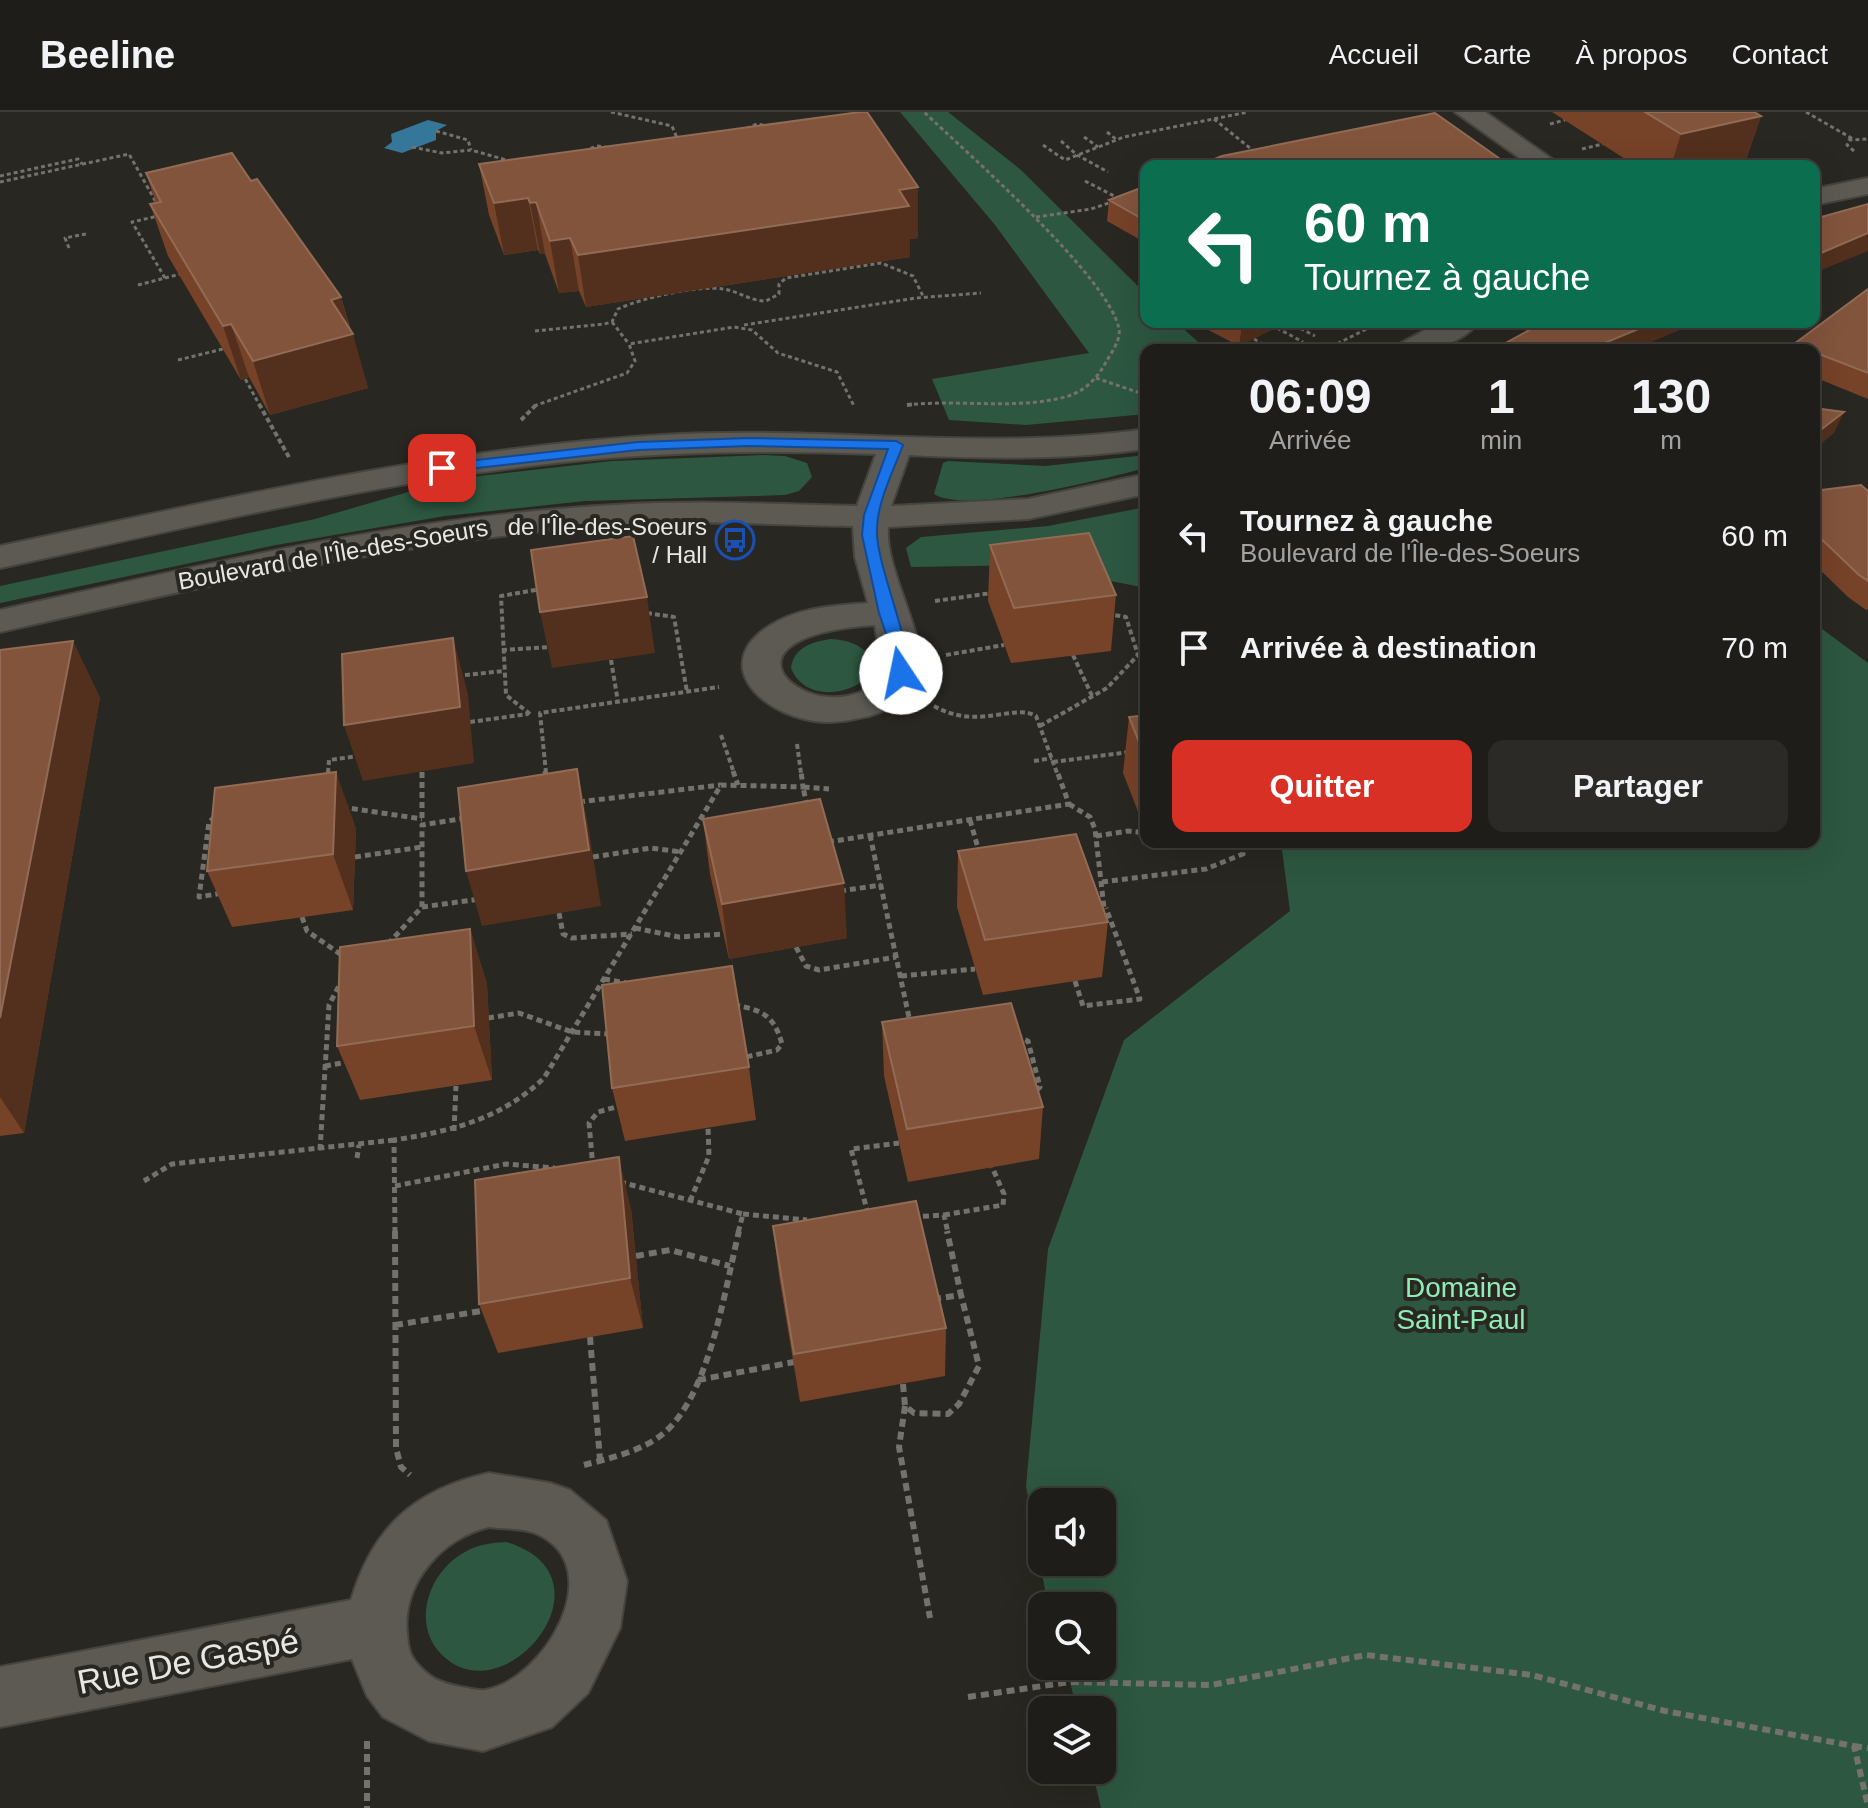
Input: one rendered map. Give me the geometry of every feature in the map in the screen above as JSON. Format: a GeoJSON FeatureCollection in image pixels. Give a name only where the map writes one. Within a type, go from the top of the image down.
{"type":"FeatureCollection","features":[{"type":"Feature","properties":{"kind":"street"},"geometry":{"type":"LineString","coordinates":[[1468,112],[1540,160]]}},
{"type":"Feature","properties":{"kind":"street"},"geometry":{"type":"LineString","coordinates":[[1820,196],[1868,186]]}},
{"type":"Feature","properties":{"kind":"street"},"geometry":{"type":"LineString","coordinates":[[1421,344],[1452,328]]}},
{"type":"Feature","properties":{"kind":"street"},"geometry":{"type":"LineString","coordinates":[[0,557],[341,487],[514,457],[638,446],[748,442],[1056,450],[1140,440]]}},
{"type":"Feature","properties":{"kind":"street"},"geometry":{"type":"LineString","coordinates":[[887,613],[870,547],[871,515],[896,445]]}},
{"type":"Feature","properties":{"kind":"street","name":"Boulevard de l'Île-des-Soeurs"},"geometry":{"type":"LineString","coordinates":[[0,621],[277,561],[484,526],[690,512],[871,515],[1026,510],[1140,485]]}},
{"type":"Feature","properties":{"kind":"street","name":"Rue De Gaspé"},"geometry":{"type":"LineString","coordinates":[[0,1697],[375,1625]]}},
{"type":"Feature","properties":{"kind":"path"},"geometry":{"type":"LineString","coordinates":[[611,112],[672,126],[677,138]]}},
{"type":"Feature","properties":{"kind":"path"},"geometry":{"type":"LineString","coordinates":[[924,112],[1061,245],[1116,317],[1118,340],[1096,378],[1081,391],[1050,400],[942,401]]}},
{"type":"Feature","properties":{"kind":"path"},"geometry":{"type":"LineString","coordinates":[[1043,145],[1065,160],[1117,140],[1248,112]]}},
{"type":"Feature","properties":{"kind":"path"},"geometry":{"type":"LineString","coordinates":[[1806,112],[1853,139],[1868,139]]}},
{"type":"Feature","properties":{"kind":"path"},"geometry":{"type":"LineString","coordinates":[[1214,119],[1261,157],[1249,160]]}},
{"type":"Feature","properties":{"kind":"path"},"geometry":{"type":"LineString","coordinates":[[748,135],[741,136],[741,129],[757,124],[775,131],[758,133]]}},
{"type":"Feature","properties":{"kind":"path"},"geometry":{"type":"LineString","coordinates":[[436,131],[468,140],[471,150]]}},
{"type":"Feature","properties":{"kind":"path"},"geometry":{"type":"LineString","coordinates":[[1107,132],[1117,140]]}},
{"type":"Feature","properties":{"kind":"path"},"geometry":{"type":"LineString","coordinates":[[1084,137],[1098,147]]}},
{"type":"Feature","properties":{"kind":"path"},"geometry":{"type":"LineString","coordinates":[[664,144],[677,138],[691,140]]}},
{"type":"Feature","properties":{"kind":"path"},"geometry":{"type":"LineString","coordinates":[[1853,139],[1847,145],[1859,153]]}},
{"type":"Feature","properties":{"kind":"path"},"geometry":{"type":"LineString","coordinates":[[1061,141],[1077,155],[1108,172]]}},
{"type":"Feature","properties":{"kind":"path"},"geometry":{"type":"LineString","coordinates":[[584,158],[584,152],[597,146],[614,149],[619,154],[612,155]]}},
{"type":"Feature","properties":{"kind":"path"},"geometry":{"type":"LineString","coordinates":[[412,147],[442,153],[471,150],[514,162]]}},
{"type":"Feature","properties":{"kind":"path"},"geometry":{"type":"LineString","coordinates":[[0,179],[129,154],[164,215],[132,222],[165,278]]}},
{"type":"Feature","properties":{"kind":"path"},"geometry":{"type":"LineString","coordinates":[[1085,181],[1129,204]]}},
{"type":"Feature","properties":{"kind":"path"},"geometry":{"type":"LineString","coordinates":[[1035,217],[1105,204],[1133,194]]}},
{"type":"Feature","properties":{"kind":"path"},"geometry":{"type":"LineString","coordinates":[[1105,204],[1114,209]]}},
{"type":"Feature","properties":{"kind":"path"},"geometry":{"type":"LineString","coordinates":[[154,217],[160,228]]}},
{"type":"Feature","properties":{"kind":"path"},"geometry":{"type":"LineString","coordinates":[[69,248],[65,238],[86,234]]}},
{"type":"Feature","properties":{"kind":"path"},"geometry":{"type":"LineString","coordinates":[[179,262],[192,284]]}},
{"type":"Feature","properties":{"kind":"path"},"geometry":{"type":"LineString","coordinates":[[612,322],[618,309],[624,306],[673,295],[728,289],[748,300],[763,301],[779,294],[779,284],[786,278],[832,269],[890,264],[913,276],[924,298]]}},
{"type":"Feature","properties":{"kind":"path"},"geometry":{"type":"LineString","coordinates":[[832,269],[836,276]]}},
{"type":"Feature","properties":{"kind":"path"},"geometry":{"type":"LineString","coordinates":[[138,285],[185,273]]}},
{"type":"Feature","properties":{"kind":"path"},"geometry":{"type":"LineString","coordinates":[[629,344],[924,298],[981,293]]}},
{"type":"Feature","properties":{"kind":"path"},"geometry":{"type":"LineString","coordinates":[[673,295],[676,303]]}},
{"type":"Feature","properties":{"kind":"path"},"geometry":{"type":"LineString","coordinates":[[763,301],[766,309]]}},
{"type":"Feature","properties":{"kind":"path"},"geometry":{"type":"LineString","coordinates":[[521,427],[522,414],[527,409],[627,373],[635,361],[624,333],[612,322],[535,331]]}},
{"type":"Feature","properties":{"kind":"path"},"geometry":{"type":"LineString","coordinates":[[734,327],[752,330],[758,341],[783,355],[837,372],[855,409]]}},
{"type":"Feature","properties":{"kind":"path"},"geometry":{"type":"LineString","coordinates":[[1277,328],[1303,342]]}},
{"type":"Feature","properties":{"kind":"path"},"geometry":{"type":"LineString","coordinates":[[1300,328],[1315,336]]}},
{"type":"Feature","properties":{"kind":"path"},"geometry":{"type":"LineString","coordinates":[[1337,344],[1368,328]]}},
{"type":"Feature","properties":{"kind":"path"},"geometry":{"type":"LineString","coordinates":[[1534,328],[1551,336]]}},
{"type":"Feature","properties":{"kind":"path"},"geometry":{"type":"LineString","coordinates":[[1254,339],[1263,344]]}},
{"type":"Feature","properties":{"kind":"path"},"geometry":{"type":"LineString","coordinates":[[178,360],[227,348],[234,360]]}},
{"type":"Feature","properties":{"kind":"path"},"geometry":{"type":"LineString","coordinates":[[241,372],[293,464]]}},
{"type":"Feature","properties":{"kind":"path"},"geometry":{"type":"LineString","coordinates":[[1096,378],[1140,393]]}},
{"type":"Feature","properties":{"kind":"path"},"geometry":{"type":"LineString","coordinates":[[530,714],[506,695],[501,596],[546,588]]}},
{"type":"Feature","properties":{"kind":"path"},"geometry":{"type":"LineString","coordinates":[[932,601],[1001,593]]}},
{"type":"Feature","properties":{"kind":"path"},"geometry":{"type":"LineString","coordinates":[[647,613],[674,617],[687,692]]}},
{"type":"Feature","properties":{"kind":"path"},"geometry":{"type":"LineString","coordinates":[[1040,726],[1093,698],[1122,675],[1138,655],[1126,617],[1117,613],[1095,615]]}},
{"type":"Feature","properties":{"kind":"path"},"geometry":{"type":"LineString","coordinates":[[933,657],[1004,645]]}},
{"type":"Feature","properties":{"kind":"path"},"geometry":{"type":"LineString","coordinates":[[502,650],[549,647]]}},
{"type":"Feature","properties":{"kind":"path"},"geometry":{"type":"LineString","coordinates":[[1073,655],[1093,698]]}},
{"type":"Feature","properties":{"kind":"path"},"geometry":{"type":"LineString","coordinates":[[611,660],[618,702]]}},
{"type":"Feature","properties":{"kind":"path"},"geometry":{"type":"LineString","coordinates":[[442,678],[503,671]]}},
{"type":"Feature","properties":{"kind":"path"},"geometry":{"type":"LineString","coordinates":[[470,722],[733,685]]}},
{"type":"Feature","properties":{"kind":"path"},"geometry":{"type":"LineString","coordinates":[[931,704],[953,718],[965,721],[1027,711],[1036,716],[1069,804],[1090,817],[1096,836],[1106,908],[1140,999],[1083,1006],[1075,981]]}},
{"type":"Feature","properties":{"kind":"path"},"geometry":{"type":"LineString","coordinates":[[540,713],[547,782]]}},
{"type":"Feature","properties":{"kind":"path"},"geometry":{"type":"LineString","coordinates":[[795,731],[810,815]]}},
{"type":"Feature","properties":{"kind":"path"},"geometry":{"type":"LineString","coordinates":[[721,735],[738,785]]}},
{"type":"Feature","properties":{"kind":"path"},"geometry":{"type":"LineString","coordinates":[[1034,761],[1131,752]]}},
{"type":"Feature","properties":{"kind":"path"},"geometry":{"type":"LineString","coordinates":[[326,789],[329,760],[362,755]]}},
{"type":"Feature","properties":{"kind":"path"},"geometry":{"type":"LineString","coordinates":[[544,758],[555,756]]}},
{"type":"Feature","properties":{"kind":"path"},"geometry":{"type":"LineString","coordinates":[[381,948],[402,932],[422,907],[422,772]]}},
{"type":"Feature","properties":{"kind":"path"},"geometry":{"type":"LineString","coordinates":[[564,804],[721,785],[829,789]]}},
{"type":"Feature","properties":{"kind":"path"},"geometry":{"type":"LineString","coordinates":[[144,1181],[172,1164],[320,1150],[454,1131],[493,1118],[524,1100],[544,1078],[721,785]]}},
{"type":"Feature","properties":{"kind":"path"},"geometry":{"type":"LineString","coordinates":[[816,844],[1069,804]]}},
{"type":"Feature","properties":{"kind":"path"},"geometry":{"type":"LineString","coordinates":[[339,806],[422,822],[467,818]]}},
{"type":"Feature","properties":{"kind":"path"},"geometry":{"type":"LineString","coordinates":[[227,811],[209,822],[199,897],[235,891]]}},
{"type":"Feature","properties":{"kind":"path"},"geometry":{"type":"LineString","coordinates":[[970,820],[981,861]]}},
{"type":"Feature","properties":{"kind":"path"},"geometry":{"type":"LineString","coordinates":[[1096,836],[1140,832]]}},
{"type":"Feature","properties":{"kind":"path"},"geometry":{"type":"LineString","coordinates":[[870,835],[912,1029]]}},
{"type":"Feature","properties":{"kind":"path"},"geometry":{"type":"LineString","coordinates":[[355,857],[422,847]]}},
{"type":"Feature","properties":{"kind":"path"},"geometry":{"type":"LineString","coordinates":[[593,857],[651,848],[681,852]]}},
{"type":"Feature","properties":{"kind":"path"},"geometry":{"type":"LineString","coordinates":[[1102,882],[1206,869],[1243,854],[1241,848]]}},
{"type":"Feature","properties":{"kind":"path"},"geometry":{"type":"LineString","coordinates":[[835,891],[881,885]]}},
{"type":"Feature","properties":{"kind":"path"},"geometry":{"type":"LineString","coordinates":[[422,907],[480,899]]}},
{"type":"Feature","properties":{"kind":"path"},"geometry":{"type":"LineString","coordinates":[[1093,910],[1106,908]]}},
{"type":"Feature","properties":{"kind":"path"},"geometry":{"type":"LineString","coordinates":[[559,913],[563,934],[572,938],[634,931],[670,939],[693,940],[724,934]]}},
{"type":"Feature","properties":{"kind":"path"},"geometry":{"type":"LineString","coordinates":[[302,917],[307,931],[322,944],[356,963]]}},
{"type":"Feature","properties":{"kind":"path"},"geometry":{"type":"LineString","coordinates":[[796,947],[806,966],[819,970],[896,957]]}},
{"type":"Feature","properties":{"kind":"path"},"geometry":{"type":"LineString","coordinates":[[901,976],[975,969]]}},
{"type":"Feature","properties":{"kind":"path"},"geometry":{"type":"LineString","coordinates":[[320,1150],[329,1005],[343,978],[352,981]]}},
{"type":"Feature","properties":{"kind":"path"},"geometry":{"type":"LineString","coordinates":[[604,979],[629,984]]}},
{"type":"Feature","properties":{"kind":"path"},"geometry":{"type":"LineString","coordinates":[[729,1004],[759,1010],[776,1020],[782,1044],[777,1050],[746,1057]]}},
{"type":"Feature","properties":{"kind":"path"},"geometry":{"type":"LineString","coordinates":[[488,1018],[519,1013],[572,1032],[619,1033]]}},
{"type":"Feature","properties":{"kind":"path"},"geometry":{"type":"LineString","coordinates":[[1004,1037],[1020,1036],[1028,1041],[1039,1075],[1040,1087],[1021,1097]]}},
{"type":"Feature","properties":{"kind":"path"},"geometry":{"type":"LineString","coordinates":[[325,1066],[361,1060]]}},
{"type":"Feature","properties":{"kind":"path"},"geometry":{"type":"LineString","coordinates":[[454,1131],[456,1086]]}},
{"type":"Feature","properties":{"kind":"path"},"geometry":{"type":"LineString","coordinates":[[583,1174],[593,1175],[589,1123],[598,1112],[621,1106]]}},
{"type":"Feature","properties":{"kind":"path"},"geometry":{"type":"LineString","coordinates":[[690,1201],[710,1160],[713,1144],[708,1127]]}},
{"type":"Feature","properties":{"kind":"path"},"geometry":{"type":"LineString","coordinates":[[394,1140],[396,1448],[401,1467],[420,1482]]}},
{"type":"Feature","properties":{"kind":"path"},"geometry":{"type":"LineString","coordinates":[[856,1220],[870,1219],[851,1149],[899,1143]]}},
{"type":"Feature","properties":{"kind":"path"},"geometry":{"type":"LineString","coordinates":[[357,1158],[359,1145]]}},
{"type":"Feature","properties":{"kind":"path"},"geometry":{"type":"LineString","coordinates":[[395,1186],[506,1164],[569,1171]]}},
{"type":"Feature","properties":{"kind":"path"},"geometry":{"type":"LineString","coordinates":[[540,1166],[540,1180]]}},
{"type":"Feature","properties":{"kind":"path"},"geometry":{"type":"LineString","coordinates":[[900,1217],[944,1215],[1003,1205],[1004,1194],[992,1167]]}},
{"type":"Feature","properties":{"kind":"path"},"geometry":{"type":"LineString","coordinates":[[607,1179],[743,1214],[814,1221]]}},
{"type":"Feature","properties":{"kind":"path"},"geometry":{"type":"LineString","coordinates":[[576,1467],[633,1450],[666,1432],[683,1413],[698,1380],[743,1214]]}},
{"type":"Feature","properties":{"kind":"path"},"geometry":{"type":"LineString","coordinates":[[905,1406],[914,1413],[948,1414],[959,1404],[979,1366],[944,1215]]}},
{"type":"Feature","properties":{"kind":"path"},"geometry":{"type":"LineString","coordinates":[[636,1256],[670,1250],[730,1266]]}},
{"type":"Feature","properties":{"kind":"path"},"geometry":{"type":"LineString","coordinates":[[928,1300],[961,1295]]}},
{"type":"Feature","properties":{"kind":"path"},"geometry":{"type":"LineString","coordinates":[[395,1325],[497,1308]]}},
{"type":"Feature","properties":{"kind":"path"},"geometry":{"type":"LineString","coordinates":[[590,1337],[600,1460]]}},
{"type":"Feature","properties":{"kind":"path"},"geometry":{"type":"LineString","coordinates":[[698,1380],[794,1362]]}},
{"type":"Feature","properties":{"kind":"path"},"geometry":{"type":"LineString","coordinates":[[903,1384],[905,1406],[899,1447],[930,1618]]}},
{"type":"Feature","properties":{"kind":"path"},"geometry":{"type":"LineString","coordinates":[[968,1697],[1070,1682],[1211,1685],[1366,1655],[1532,1675],[1665,1711],[1868,1748]]}},
{"type":"Feature","properties":{"kind":"path"},"geometry":{"type":"LineString","coordinates":[[367,1732],[367,1808]]}},
{"type":"Feature","properties":{"kind":"path"},"geometry":{"type":"LineString","coordinates":[[1854,1746],[1868,1806]]}},
{"type":"Feature","properties":{"kind":"green space"},"geometry":{"type":"Polygon","coordinates":[[[900,112],[948,112],[1021,170],[1140,288],[1140,328],[1183,328],[1200,344],[1140,344],[1140,415],[1026,425],[949,420],[932,379],[1089,353],[995,225],[900,112]]]}},
{"type":"Feature","properties":{"kind":"green space"},"geometry":{"type":"Polygon","coordinates":[[[785,456],[807,463],[812,477],[799,491],[785,495],[585,501],[445,516],[276,545],[0,603],[0,586],[315,519],[453,479],[612,461],[785,456]]]}},
{"type":"Feature","properties":{"kind":"green space"},"geometry":{"type":"Polygon","coordinates":[[[1140,456],[1140,469],[1037,493],[975,500],[951,499],[934,494],[943,463],[948,461],[1045,466],[1140,456]]]}},
{"type":"Feature","properties":{"kind":"green space"},"geometry":{"type":"Polygon","coordinates":[[[1140,508],[1140,587],[1030,565],[911,567],[906,548],[921,537],[1048,526],[1140,508]]]}},
{"type":"Feature","properties":{"kind":"green space","name":"Domaine Saint-Paul"},"geometry":{"type":"Polygon","coordinates":[[[1820,627],[1868,663],[1868,1808],[1101,1808],[1095,1784],[1116,1784],[1116,1696],[1074,1696],[1070,1680],[1116,1680],[1116,1592],[1045,1592],[1042,1576],[1116,1576],[1116,1488],[1028,1488],[1028,1497],[1026,1486],[1048,1249],[1124,1040],[1290,911],[1282,848],[1820,848],[1820,627]]]}},
{"type":"Feature","properties":{"kind":"green space"},"geometry":{"type":"Polygon","coordinates":[[[831,639],[863,649],[871,658],[870,675],[851,688],[816,691],[797,679],[791,668],[793,661],[805,647],[831,639]]]}},
{"type":"Feature","properties":{"kind":"green space"},"geometry":{"type":"Polygon","coordinates":[[[506,1542],[539,1559],[553,1583],[553,1610],[540,1635],[520,1656],[494,1669],[467,1669],[441,1654],[432,1641],[427,1628],[428,1598],[434,1584],[452,1561],[475,1547],[506,1542]]]}},
{"type":"Feature","properties":{"kind":"water"},"geometry":{"type":"Polygon","coordinates":[[[428,120],[447,125],[436,131],[436,140],[402,153],[384,148],[392,142],[391,134],[428,120]]]}},
{"type":"Feature","properties":{"kind":"building"},"geometry":{"type":"Polygon","coordinates":[[[867,112],[918,187],[899,190],[909,206],[578,255],[570,238],[550,241],[536,202],[530,203],[528,198],[494,203],[479,164],[867,112]]]}},
{"type":"Feature","properties":{"kind":"building"},"geometry":{"type":"Polygon","coordinates":[[[1645,112],[1754,112],[1761,116],[1681,134],[1645,112]]]}},
{"type":"Feature","properties":{"kind":"building"},"geometry":{"type":"Polygon","coordinates":[[[1435,113],[1502,160],[1212,160],[1435,113]]]}},
{"type":"Feature","properties":{"kind":"building"},"geometry":{"type":"Polygon","coordinates":[[[232,153],[251,181],[257,179],[341,297],[331,300],[353,334],[253,361],[231,324],[223,326],[150,204],[161,202],[146,173],[232,153]]]}},
{"type":"Feature","properties":{"kind":"building"},"geometry":{"type":"Polygon","coordinates":[[[1140,188],[1140,218],[1109,200],[1140,188]]]}},
{"type":"Feature","properties":{"kind":"building"},"geometry":{"type":"Polygon","coordinates":[[[1868,204],[1868,233],[1820,253],[1820,217],[1868,204]]]}},
{"type":"Feature","properties":{"kind":"building"},"geometry":{"type":"Polygon","coordinates":[[[1868,289],[1868,373],[1820,354],[1820,344],[1794,344],[1820,328],[1820,325],[1868,289]]]}},
{"type":"Feature","properties":{"kind":"building"},"geometry":{"type":"Polygon","coordinates":[[[1533,328],[1641,328],[1602,344],[1504,344],[1533,328]]]}},
{"type":"Feature","properties":{"kind":"building"},"geometry":{"type":"Polygon","coordinates":[[[1820,409],[1844,412],[1820,430],[1820,409]]]}},
{"type":"Feature","properties":{"kind":"building"},"geometry":{"type":"Polygon","coordinates":[[[1861,485],[1868,491],[1868,581],[1820,538],[1820,490],[1861,485]]]}},
{"type":"Feature","properties":{"kind":"building"},"geometry":{"type":"Polygon","coordinates":[[[1089,533],[1116,595],[1014,608],[990,545],[1089,533]]]}},
{"type":"Feature","properties":{"kind":"building"},"geometry":{"type":"Polygon","coordinates":[[[633,536],[647,597],[540,612],[531,550],[633,536]]]}},
{"type":"Feature","properties":{"kind":"building"},"geometry":{"type":"Polygon","coordinates":[[[453,638],[460,707],[344,725],[342,654],[453,638]]]}},
{"type":"Feature","properties":{"kind":"building"},"geometry":{"type":"Polygon","coordinates":[[[73,641],[0,1018],[0,650],[73,641]]]}},
{"type":"Feature","properties":{"kind":"building"},"geometry":{"type":"Polygon","coordinates":[[[1140,716],[1140,744],[1129,717],[1140,716]]]}},
{"type":"Feature","properties":{"kind":"building"},"geometry":{"type":"Polygon","coordinates":[[[577,769],[589,850],[466,871],[458,788],[577,769]]]}},
{"type":"Feature","properties":{"kind":"building"},"geometry":{"type":"Polygon","coordinates":[[[336,772],[333,854],[207,871],[215,788],[336,772]]]}},
{"type":"Feature","properties":{"kind":"building"},"geometry":{"type":"Polygon","coordinates":[[[820,799],[844,883],[722,904],[703,819],[820,799]]]}},
{"type":"Feature","properties":{"kind":"building"},"geometry":{"type":"Polygon","coordinates":[[[1076,834],[1108,922],[985,940],[958,851],[1076,834]]]}},
{"type":"Feature","properties":{"kind":"building"},"geometry":{"type":"Polygon","coordinates":[[[470,929],[474,1026],[337,1046],[340,947],[470,929]]]}},
{"type":"Feature","properties":{"kind":"building"},"geometry":{"type":"Polygon","coordinates":[[[732,966],[749,1067],[612,1088],[602,985],[732,966]]]}},
{"type":"Feature","properties":{"kind":"building"},"geometry":{"type":"Polygon","coordinates":[[[1011,1003],[1043,1107],[907,1129],[882,1022],[1011,1003]]]}},
{"type":"Feature","properties":{"kind":"building"},"geometry":{"type":"Polygon","coordinates":[[[619,1157],[630,1278],[479,1304],[475,1180],[619,1157]]]}},
{"type":"Feature","properties":{"kind":"building"},"geometry":{"type":"Polygon","coordinates":[[[916,1201],[946,1328],[794,1354],[773,1226],[916,1201]]]}},
{"type":"Feature","properties":{"kind":"place","name":"de l'Île-des-Soeurs / Hall"},"geometry":{"type":"Point","coordinates":[735,540]}},
{"type":"Feature","properties":{"kind":"route"},"geometry":{"type":"LineString","coordinates":[[442,468],[514,457],[638,446],[748,442],[896,445],[871,515],[869,535],[874,566],[902,657],[901,673]]}}]}
